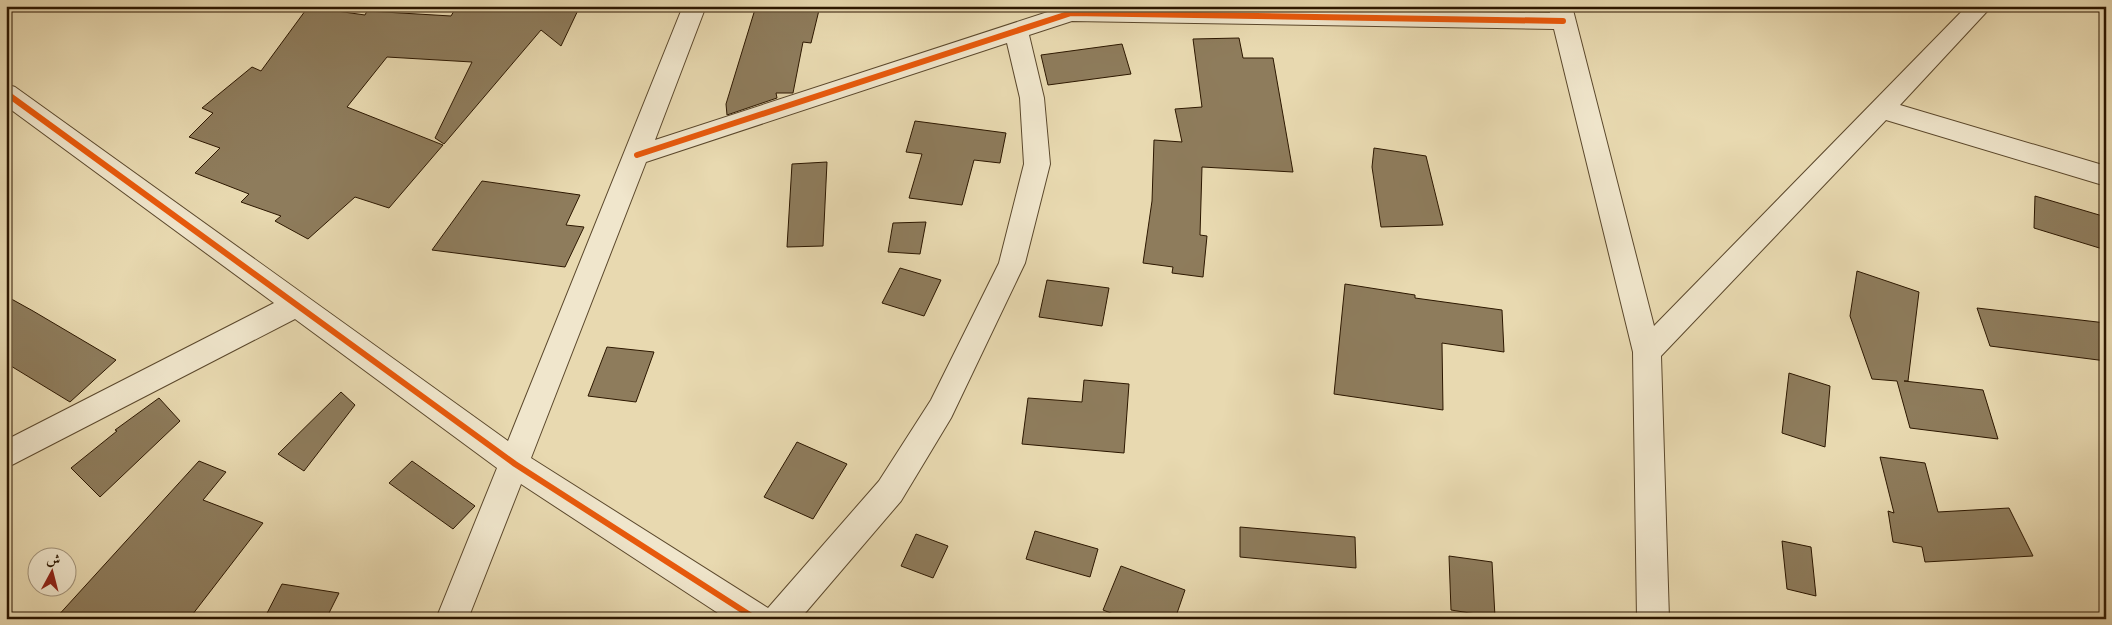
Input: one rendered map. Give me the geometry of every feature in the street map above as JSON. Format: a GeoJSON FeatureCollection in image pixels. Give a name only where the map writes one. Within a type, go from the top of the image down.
{"type":"FeatureCollection","features":[{"type":"Feature","properties":{"kind":"street"},"geometry":{"type":"LineString","coordinates":[[452,619],[638,154],[695,6]]}},
{"type":"Feature","properties":{"kind":"street"},"geometry":{"type":"LineString","coordinates":[[1647,352],[1981,6]]}},
{"type":"Feature","properties":{"kind":"street"},"geometry":{"type":"LineString","coordinates":[[638,154],[1016,31],[1072,10],[1561,14],[1647,352],[1653,619]]}},
{"type":"Feature","properties":{"kind":"street"},"geometry":{"type":"LineString","coordinates":[[780,619],[890,491],[941,409],[1012,263],[1037,164],[1032,98],[1016,31]]}},
{"type":"Feature","properties":{"kind":"street"},"geometry":{"type":"LineString","coordinates":[[6,93],[515,464],[756,619]]}},
{"type":"Feature","properties":{"kind":"street"},"geometry":{"type":"LineString","coordinates":[[1882,109],[2106,176]]}},
{"type":"Feature","properties":{"kind":"street"},"geometry":{"type":"LineString","coordinates":[[6,455],[296,305]]}},
{"type":"Feature","properties":{"kind":"building"},"geometry":{"type":"Polygon","coordinates":[[[457,6],[580,6],[561,46],[541,30],[444,144],[435,138],[472,62],[387,57],[347,107],[443,145],[389,208],[355,197],[308,239],[275,221],[281,216],[241,202],[249,194],[195,173],[220,148],[189,137],[213,113],[202,108],[252,67],[261,71],[308,7],[365,15],[367,11],[451,16],[457,6]]]}},
{"type":"Feature","properties":{"kind":"building"},"geometry":{"type":"Polygon","coordinates":[[[756,6],[820,6],[811,43],[803,42],[793,93],[776,93],[777,98],[727,115],[726,104],[756,6]]]}},
{"type":"Feature","properties":{"kind":"building"},"geometry":{"type":"Polygon","coordinates":[[[1239,38],[1243,58],[1273,58],[1293,172],[1202,167],[1200,235],[1207,236],[1203,277],[1172,273],[1173,267],[1143,263],[1152,201],[1154,140],[1182,142],[1175,109],[1202,107],[1193,39],[1239,38]]]}},
{"type":"Feature","properties":{"kind":"building"},"geometry":{"type":"Polygon","coordinates":[[[1122,44],[1131,74],[1048,85],[1041,55],[1122,44]]]}},
{"type":"Feature","properties":{"kind":"building"},"geometry":{"type":"Polygon","coordinates":[[[915,121],[1006,133],[1000,163],[974,160],[962,205],[909,198],[922,154],[906,152],[915,121]]]}},
{"type":"Feature","properties":{"kind":"building"},"geometry":{"type":"Polygon","coordinates":[[[1374,148],[1426,156],[1443,225],[1381,227],[1372,167],[1374,148]]]}},
{"type":"Feature","properties":{"kind":"building"},"geometry":{"type":"Polygon","coordinates":[[[827,162],[823,246],[787,247],[792,164],[827,162]]]}},
{"type":"Feature","properties":{"kind":"building"},"geometry":{"type":"Polygon","coordinates":[[[482,181],[580,195],[566,225],[584,227],[565,267],[432,250],[482,181]]]}},
{"type":"Feature","properties":{"kind":"building"},"geometry":{"type":"Polygon","coordinates":[[[2035,196],[2106,217],[2106,250],[2034,228],[2035,196]]]}},
{"type":"Feature","properties":{"kind":"building"},"geometry":{"type":"Polygon","coordinates":[[[926,222],[920,254],[888,252],[893,223],[926,222]]]}},
{"type":"Feature","properties":{"kind":"building"},"geometry":{"type":"Polygon","coordinates":[[[900,268],[941,280],[924,316],[882,303],[900,268]]]}},
{"type":"Feature","properties":{"kind":"building"},"geometry":{"type":"Polygon","coordinates":[[[1857,271],[1919,292],[1908,381],[1904,381],[1983,390],[1998,439],[1910,428],[1897,381],[1872,379],[1850,316],[1857,271]]]}},
{"type":"Feature","properties":{"kind":"building"},"geometry":{"type":"Polygon","coordinates":[[[1047,280],[1109,288],[1102,326],[1039,317],[1047,280]]]}},
{"type":"Feature","properties":{"kind":"building"},"geometry":{"type":"Polygon","coordinates":[[[1345,284],[1415,295],[1415,298],[1502,310],[1504,352],[1442,343],[1443,410],[1334,394],[1345,284]]]}},
{"type":"Feature","properties":{"kind":"building"},"geometry":{"type":"Polygon","coordinates":[[[6,296],[116,360],[70,402],[6,363],[6,296]]]}},
{"type":"Feature","properties":{"kind":"building"},"geometry":{"type":"Polygon","coordinates":[[[1977,308],[2106,323],[2106,361],[1990,346],[1977,308]]]}},
{"type":"Feature","properties":{"kind":"building"},"geometry":{"type":"Polygon","coordinates":[[[607,347],[654,352],[636,402],[588,396],[607,347]]]}},
{"type":"Feature","properties":{"kind":"building"},"geometry":{"type":"Polygon","coordinates":[[[1789,373],[1830,386],[1825,447],[1782,433],[1789,373]]]}},
{"type":"Feature","properties":{"kind":"building"},"geometry":{"type":"Polygon","coordinates":[[[1084,380],[1129,384],[1124,453],[1022,444],[1028,398],[1082,402],[1084,380]]]}},
{"type":"Feature","properties":{"kind":"building"},"geometry":{"type":"Polygon","coordinates":[[[341,392],[355,405],[304,471],[278,454],[341,392]]]}},
{"type":"Feature","properties":{"kind":"building"},"geometry":{"type":"Polygon","coordinates":[[[159,398],[180,421],[100,497],[71,468],[117,431],[115,430],[159,398]]]}},
{"type":"Feature","properties":{"kind":"building"},"geometry":{"type":"Polygon","coordinates":[[[797,442],[847,464],[813,519],[764,497],[797,442]]]}},
{"type":"Feature","properties":{"kind":"building"},"geometry":{"type":"Polygon","coordinates":[[[1880,457],[1925,463],[1938,512],[2009,508],[2033,556],[1925,562],[1922,547],[1893,542],[1888,511],[1894,513],[1880,457]]]}},
{"type":"Feature","properties":{"kind":"building"},"geometry":{"type":"Polygon","coordinates":[[[199,461],[226,472],[203,500],[263,523],[189,619],[55,619],[74,598],[78,598],[78,594],[199,461]]]}},
{"type":"Feature","properties":{"kind":"building"},"geometry":{"type":"Polygon","coordinates":[[[412,461],[475,506],[453,529],[389,483],[412,461]]]}},
{"type":"Feature","properties":{"kind":"building"},"geometry":{"type":"Polygon","coordinates":[[[1240,527],[1355,537],[1356,568],[1240,557],[1240,527]]]}},
{"type":"Feature","properties":{"kind":"building"},"geometry":{"type":"Polygon","coordinates":[[[1035,531],[1098,549],[1090,577],[1026,559],[1035,531]]]}},
{"type":"Feature","properties":{"kind":"building"},"geometry":{"type":"Polygon","coordinates":[[[916,534],[948,546],[933,578],[901,566],[916,534]]]}},
{"type":"Feature","properties":{"kind":"building"},"geometry":{"type":"Polygon","coordinates":[[[1782,541],[1811,547],[1816,596],[1787,589],[1782,541]]]}},
{"type":"Feature","properties":{"kind":"building"},"geometry":{"type":"Polygon","coordinates":[[[1449,556],[1492,562],[1495,617],[1451,610],[1449,556]]]}},
{"type":"Feature","properties":{"kind":"building"},"geometry":{"type":"Polygon","coordinates":[[[1121,566],[1185,590],[1175,619],[1126,619],[1103,610],[1121,566]]]}},
{"type":"Feature","properties":{"kind":"building"},"geometry":{"type":"Polygon","coordinates":[[[282,584],[339,593],[326,619],[264,619],[282,584]]]}},
{"type":"Feature","properties":{"kind":"cycle path"},"geometry":{"type":"LineString","coordinates":[[637,155],[1071,13],[1563,21]]}},
{"type":"Feature","properties":{"kind":"cycle path"},"geometry":{"type":"LineString","coordinates":[[6,93],[515,464],[756,619]]}}]}
